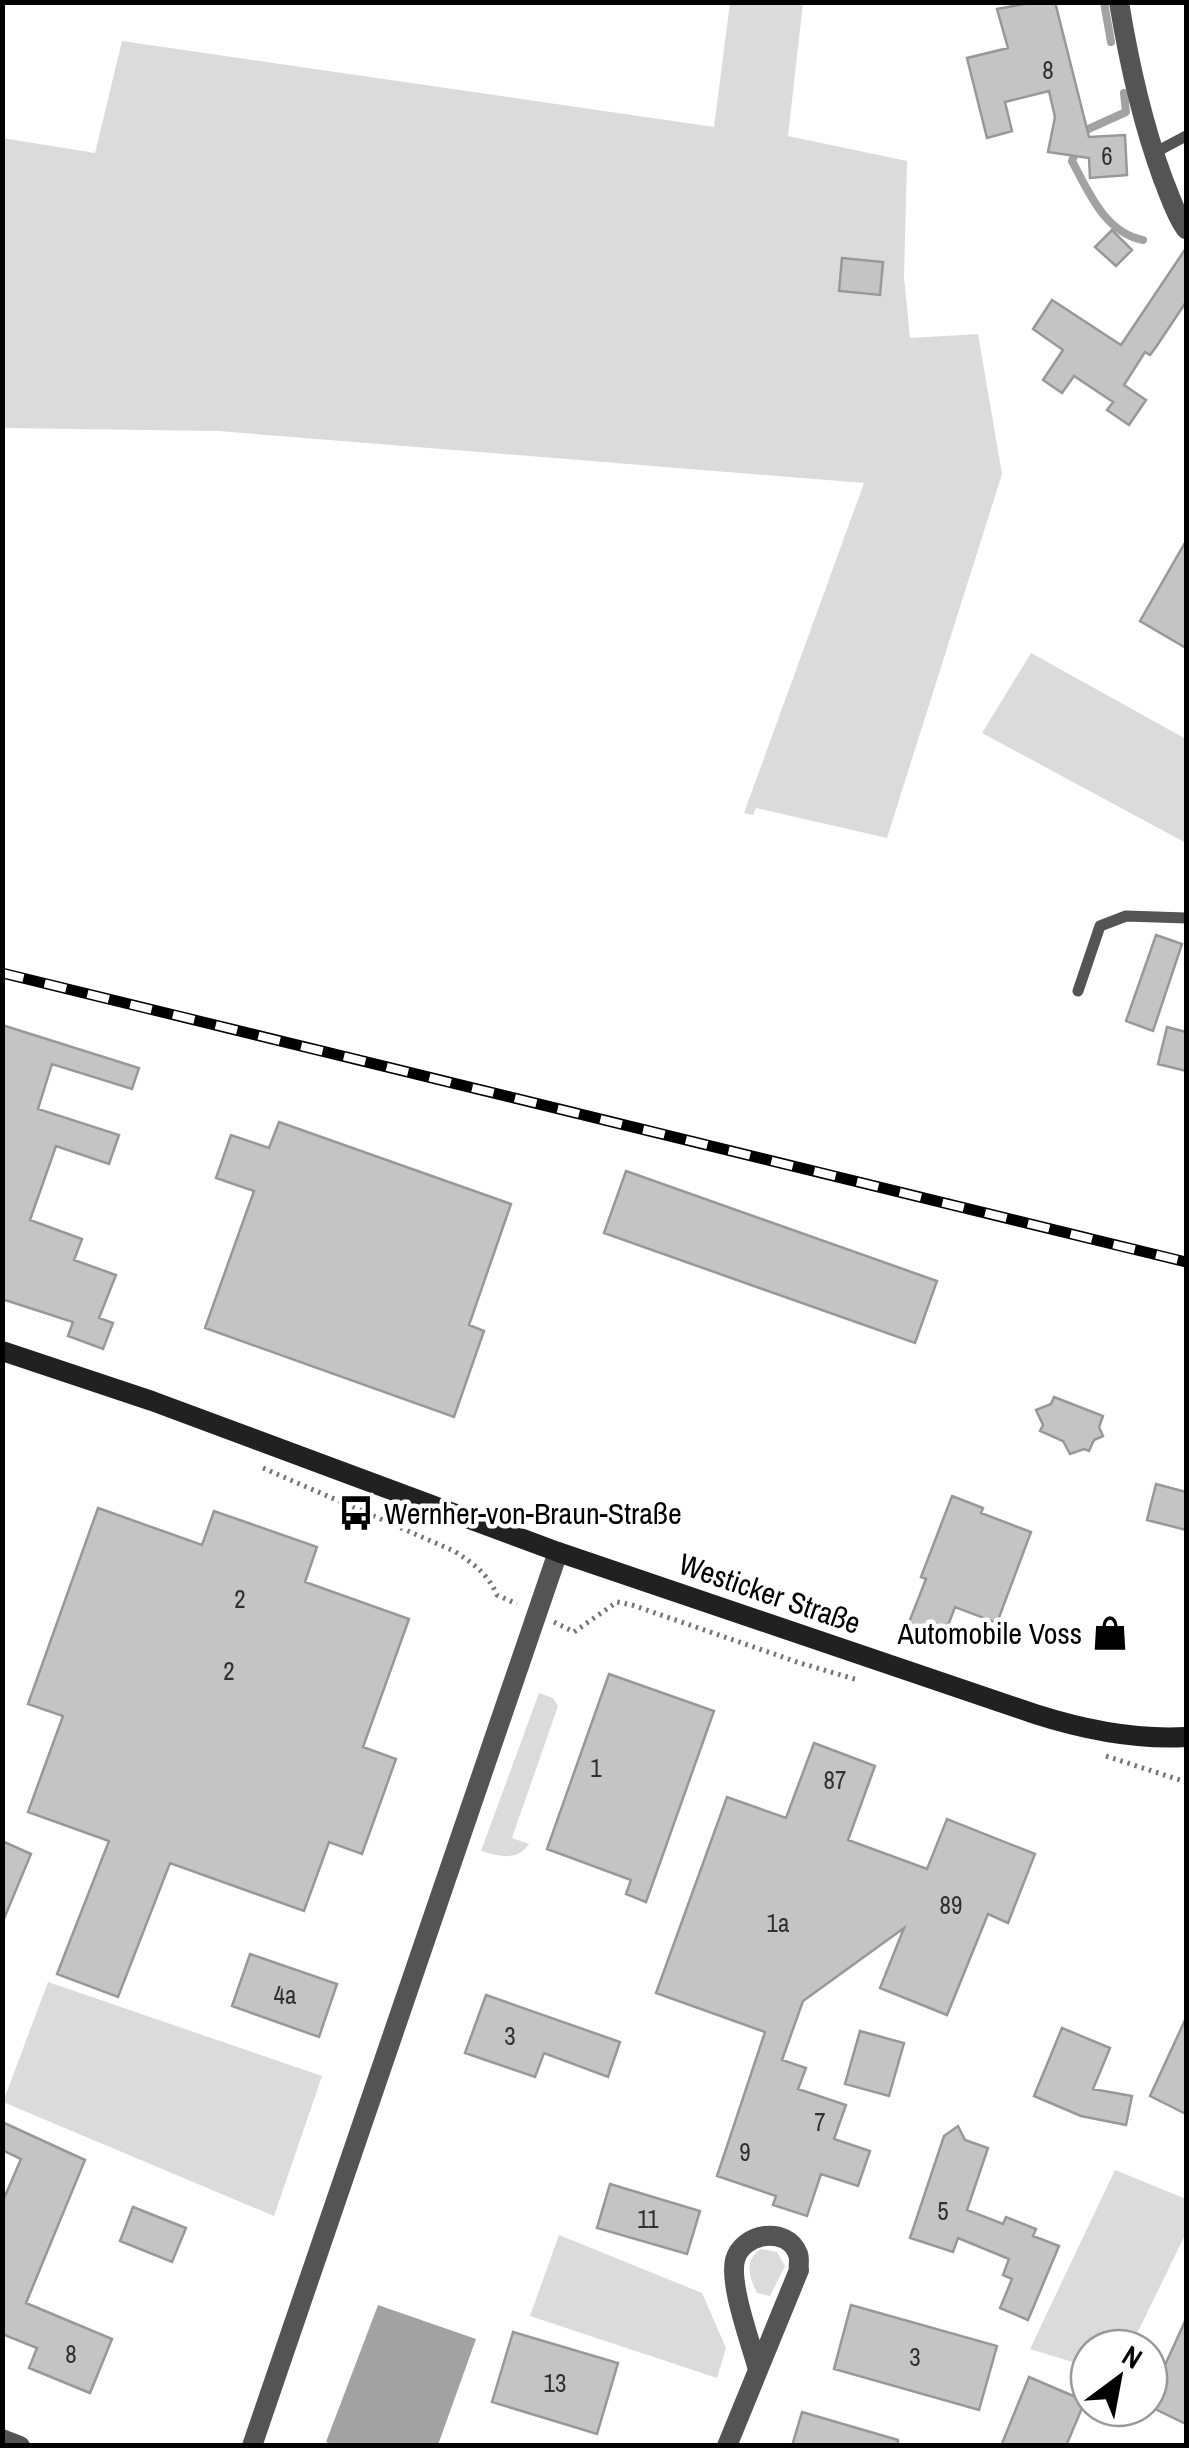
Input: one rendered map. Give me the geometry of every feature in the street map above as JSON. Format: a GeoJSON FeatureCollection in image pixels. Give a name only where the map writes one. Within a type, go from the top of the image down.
{"type":"FeatureCollection","features":[{"type":"Feature","properties":{"kind":"main road","name":"Westicker Straße"},"geometry":{"type":"LineString","coordinates":[[2,1351],[152,1401],[558,1552],[1069,1725],[1142,1739],[1186,1737]]}},
{"type":"Feature","properties":{"kind":"street"},"geometry":{"type":"LineString","coordinates":[[1119,2],[1129,65],[1154,154],[1178,219],[1186,229]]}},
{"type":"Feature","properties":{"kind":"street"},"geometry":{"type":"LineString","coordinates":[[252,2446],[558,1552]]}},
{"type":"Feature","properties":{"kind":"street"},"geometry":{"type":"LineString","coordinates":[[727,2446],[758,2370],[798,2270],[798,2254],[789,2243],[772,2236],[754,2238],[741,2247],[734,2262],[758,2370]]}},
{"type":"Feature","properties":{"kind":"street"},"geometry":{"type":"LineString","coordinates":[[2,2439],[20,2446]]}},
{"type":"Feature","properties":{"kind":"lane"},"geometry":{"type":"LineString","coordinates":[[1154,154],[1186,136]]}},
{"type":"Feature","properties":{"kind":"lane"},"geometry":{"type":"LineString","coordinates":[[1078,991],[1100,926],[1126,916],[1186,918]]}},
{"type":"Feature","properties":{"kind":"path"},"geometry":{"type":"LineString","coordinates":[[1097,1754],[1186,1782]]}},
{"type":"Feature","properties":{"kind":"shaded area"},"geometry":{"type":"Polygon","coordinates":[[[730,3],[803,3],[788,136],[907,161],[904,276],[910,338],[978,334],[1002,474],[887,838],[756,808],[753,815],[744,813],[864,483],[218,431],[3,428],[2,138],[95,153],[122,41],[714,127],[730,3]]]}},
{"type":"Feature","properties":{"kind":"shaded area"},"geometry":{"type":"Polygon","coordinates":[[[1031,653],[1186,739],[1186,843],[982,733],[1031,653]]]}},
{"type":"Feature","properties":{"kind":"shaded area"},"geometry":{"type":"Polygon","coordinates":[[[539,1693],[553,1698],[558,1706],[512,1838],[529,1844],[513,1855],[481,1851],[539,1693]]]}},
{"type":"Feature","properties":{"kind":"shaded area"},"geometry":{"type":"Polygon","coordinates":[[[48,1982],[322,2076],[274,2216],[3,2102],[48,1982]]]}},
{"type":"Feature","properties":{"kind":"shaded area"},"geometry":{"type":"Polygon","coordinates":[[[1115,2170],[1186,2199],[1186,2233],[1140,2328],[1069,2328],[1069,2361],[1030,2349],[1115,2170]]]}},
{"type":"Feature","properties":{"kind":"shaded area"},"geometry":{"type":"Polygon","coordinates":[[[559,2235],[702,2293],[726,2348],[717,2378],[530,2316],[559,2235]]]}},
{"type":"Feature","properties":{"kind":"shaded area"},"geometry":{"type":"Polygon","coordinates":[[[761,2249],[777,2252],[785,2266],[770,2296],[757,2293],[750,2275],[752,2258],[761,2249]]]}},
{"type":"Feature","properties":{"kind":"shaded area"},"geometry":{"type":"Polygon","coordinates":[[[378,2305],[476,2339],[438,2445],[336,2446],[326,2442],[378,2305]]]}},
{"type":"Feature","properties":{"kind":"building"},"geometry":{"type":"Polygon","coordinates":[[[1055,2],[1089,137],[1125,135],[1127,175],[1090,178],[1089,158],[1048,152],[1055,117],[1049,91],[1005,102],[1012,131],[987,138],[967,58],[1008,48],[997,9],[1055,2]]]}},
{"type":"Feature","properties":{"kind":"building"},"geometry":{"type":"Polygon","coordinates":[[[1112,230],[1132,250],[1116,266],[1095,247],[1112,230]]]}},
{"type":"Feature","properties":{"kind":"building"},"geometry":{"type":"Polygon","coordinates":[[[1186,248],[1186,302],[1124,385],[1146,400],[1129,425],[1107,410],[1113,402],[1074,376],[1062,393],[1043,380],[1063,350],[1033,329],[1052,300],[1121,345],[1186,248]]]}},
{"type":"Feature","properties":{"kind":"building"},"geometry":{"type":"Polygon","coordinates":[[[842,258],[883,262],[880,295],[839,291],[842,258]]]}},
{"type":"Feature","properties":{"kind":"building"},"geometry":{"type":"Polygon","coordinates":[[[1186,541],[1186,648],[1140,621],[1186,541]]]}},
{"type":"Feature","properties":{"kind":"building"},"geometry":{"type":"Polygon","coordinates":[[[1156,935],[1182,944],[1153,1031],[1126,1021],[1156,935]]]}},
{"type":"Feature","properties":{"kind":"building"},"geometry":{"type":"Polygon","coordinates":[[[2,1025],[139,1068],[132,1089],[52,1064],[38,1109],[119,1135],[109,1164],[56,1146],[30,1220],[82,1239],[74,1260],[116,1275],[99,1318],[113,1323],[103,1349],[68,1336],[73,1322],[2,1299],[2,1025]]]}},
{"type":"Feature","properties":{"kind":"building"},"geometry":{"type":"Polygon","coordinates":[[[1167,1027],[1186,1032],[1186,1071],[1158,1064],[1167,1027]]]}},
{"type":"Feature","properties":{"kind":"building"},"geometry":{"type":"Polygon","coordinates":[[[279,1122],[511,1204],[469,1325],[484,1331],[454,1417],[205,1328],[254,1191],[216,1178],[231,1135],[269,1148],[279,1122]]]}},
{"type":"Feature","properties":{"kind":"building"},"geometry":{"type":"Polygon","coordinates":[[[626,1171],[937,1281],[915,1343],[604,1233],[626,1171]]]}},
{"type":"Feature","properties":{"kind":"building"},"geometry":{"type":"Polygon","coordinates":[[[1054,1397],[1103,1416],[1099,1427],[1103,1436],[1094,1440],[1089,1451],[1070,1454],[1063,1441],[1040,1431],[1043,1425],[1036,1410],[1051,1404],[1054,1397]]]}},
{"type":"Feature","properties":{"kind":"building"},"geometry":{"type":"Polygon","coordinates":[[[1156,1484],[1186,1492],[1186,1530],[1147,1520],[1156,1484]]]}},
{"type":"Feature","properties":{"kind":"building"},"geometry":{"type":"Polygon","coordinates":[[[952,1496],[983,1508],[981,1513],[1031,1532],[997,1623],[955,1607],[941,1644],[906,1630],[926,1579],[921,1577],[952,1496]]]}},
{"type":"Feature","properties":{"kind":"building"},"geometry":{"type":"Polygon","coordinates":[[[98,1508],[202,1545],[214,1511],[317,1547],[305,1582],[409,1619],[363,1747],[396,1759],[362,1854],[329,1842],[304,1911],[170,1863],[118,1997],[57,1974],[109,1841],[28,1812],[63,1716],[28,1704],[98,1508]]]}},
{"type":"Feature","properties":{"kind":"building"},"geometry":{"type":"Polygon","coordinates":[[[609,1674],[714,1711],[646,1902],[626,1894],[631,1880],[547,1849],[609,1674]]]}},
{"type":"Feature","properties":{"kind":"building"},"geometry":{"type":"Polygon","coordinates":[[[814,1743],[875,1766],[848,1840],[927,1869],[947,1819],[1035,1854],[1008,1923],[988,1914],[947,2015],[880,1988],[904,1928],[803,2001],[782,2060],[806,2068],[798,2089],[846,2105],[834,2139],[870,2151],[858,2186],[821,2174],[807,2216],[773,2205],[776,2196],[717,2176],[765,2032],[656,1993],[727,1797],[786,1818],[814,1743]]]}},
{"type":"Feature","properties":{"kind":"building"},"geometry":{"type":"Polygon","coordinates":[[[2,1841],[31,1854],[3,1921],[2,1921],[2,1841]]]}},
{"type":"Feature","properties":{"kind":"building"},"geometry":{"type":"Polygon","coordinates":[[[250,1954],[337,1984],[319,2037],[232,2006],[250,1954]]]}},
{"type":"Feature","properties":{"kind":"building"},"geometry":{"type":"Polygon","coordinates":[[[486,1995],[620,2042],[608,2077],[544,2053],[535,2077],[465,2053],[486,1995]]]}},
{"type":"Feature","properties":{"kind":"building"},"geometry":{"type":"Polygon","coordinates":[[[1186,2018],[1186,2114],[1150,2096],[1186,2018]]]}},
{"type":"Feature","properties":{"kind":"building"},"geometry":{"type":"Polygon","coordinates":[[[1062,2028],[1110,2048],[1093,2089],[1132,2096],[1126,2125],[1081,2116],[1034,2096],[1062,2028]]]}},
{"type":"Feature","properties":{"kind":"building"},"geometry":{"type":"Polygon","coordinates":[[[860,2031],[904,2043],[889,2096],[845,2084],[860,2031]]]}},
{"type":"Feature","properties":{"kind":"building"},"geometry":{"type":"Polygon","coordinates":[[[2,2122],[85,2160],[26,2303],[112,2339],[90,2393],[29,2368],[37,2348],[2,2334],[2,2203],[21,2159],[2,2150],[2,2122]]]}},
{"type":"Feature","properties":{"kind":"building"},"geometry":{"type":"Polygon","coordinates":[[[958,2126],[965,2140],[988,2148],[967,2210],[1003,2224],[1006,2217],[1036,2229],[1033,2236],[1059,2246],[1028,2320],[1000,2308],[1012,2279],[1003,2275],[1009,2259],[958,2238],[953,2252],[910,2238],[944,2136],[958,2126]]]}},
{"type":"Feature","properties":{"kind":"building"},"geometry":{"type":"Polygon","coordinates":[[[610,2184],[700,2211],[687,2254],[597,2228],[610,2184]]]}},
{"type":"Feature","properties":{"kind":"building"},"geometry":{"type":"Polygon","coordinates":[[[133,2207],[186,2228],[172,2262],[120,2241],[133,2207]]]}},
{"type":"Feature","properties":{"kind":"building"},"geometry":{"type":"Polygon","coordinates":[[[851,2305],[997,2346],[979,2410],[834,2369],[851,2305]]]}},
{"type":"Feature","properties":{"kind":"building"},"geometry":{"type":"Polygon","coordinates":[[[1186,2319],[1186,2424],[1169,2416],[1169,2356],[1186,2319]]]}},
{"type":"Feature","properties":{"kind":"building"},"geometry":{"type":"Polygon","coordinates":[[[513,2332],[618,2363],[597,2434],[492,2402],[513,2332]]]}},
{"type":"Feature","properties":{"kind":"building"},"geometry":{"type":"Polygon","coordinates":[[[1029,2377],[1069,2394],[1069,2428],[1074,2428],[1066,2446],[1001,2446],[1029,2377]]]}},
{"type":"Feature","properties":{"kind":"building"},"geometry":{"type":"Polygon","coordinates":[[[802,2412],[898,2440],[898,2446],[792,2446],[802,2412]]]}},
{"type":"Feature","properties":{"kind":"waterway"},"geometry":{"type":"LineString","coordinates":[[1104,2],[1111,42]]}},
{"type":"Feature","properties":{"kind":"waterway"},"geometry":{"type":"LineString","coordinates":[[1083,136],[1084,131],[1126,112],[1124,93]]}},
{"type":"Feature","properties":{"kind":"waterway"},"geometry":{"type":"LineString","coordinates":[[1077,149],[1072,161],[1099,209],[1118,229],[1143,240]]}},
{"type":"Feature","properties":{"kind":"railway"},"geometry":{"type":"LineString","coordinates":[[2,973],[1186,1262]]}},
{"type":"Feature","properties":{"kind":"place","name":"Wernher-von-Braun-Straße"},"geometry":{"type":"Point","coordinates":[356,1513]}},
{"type":"Feature","properties":{"kind":"place","name":"Automobile Voss"},"geometry":{"type":"Point","coordinates":[1110,1633]}}]}
